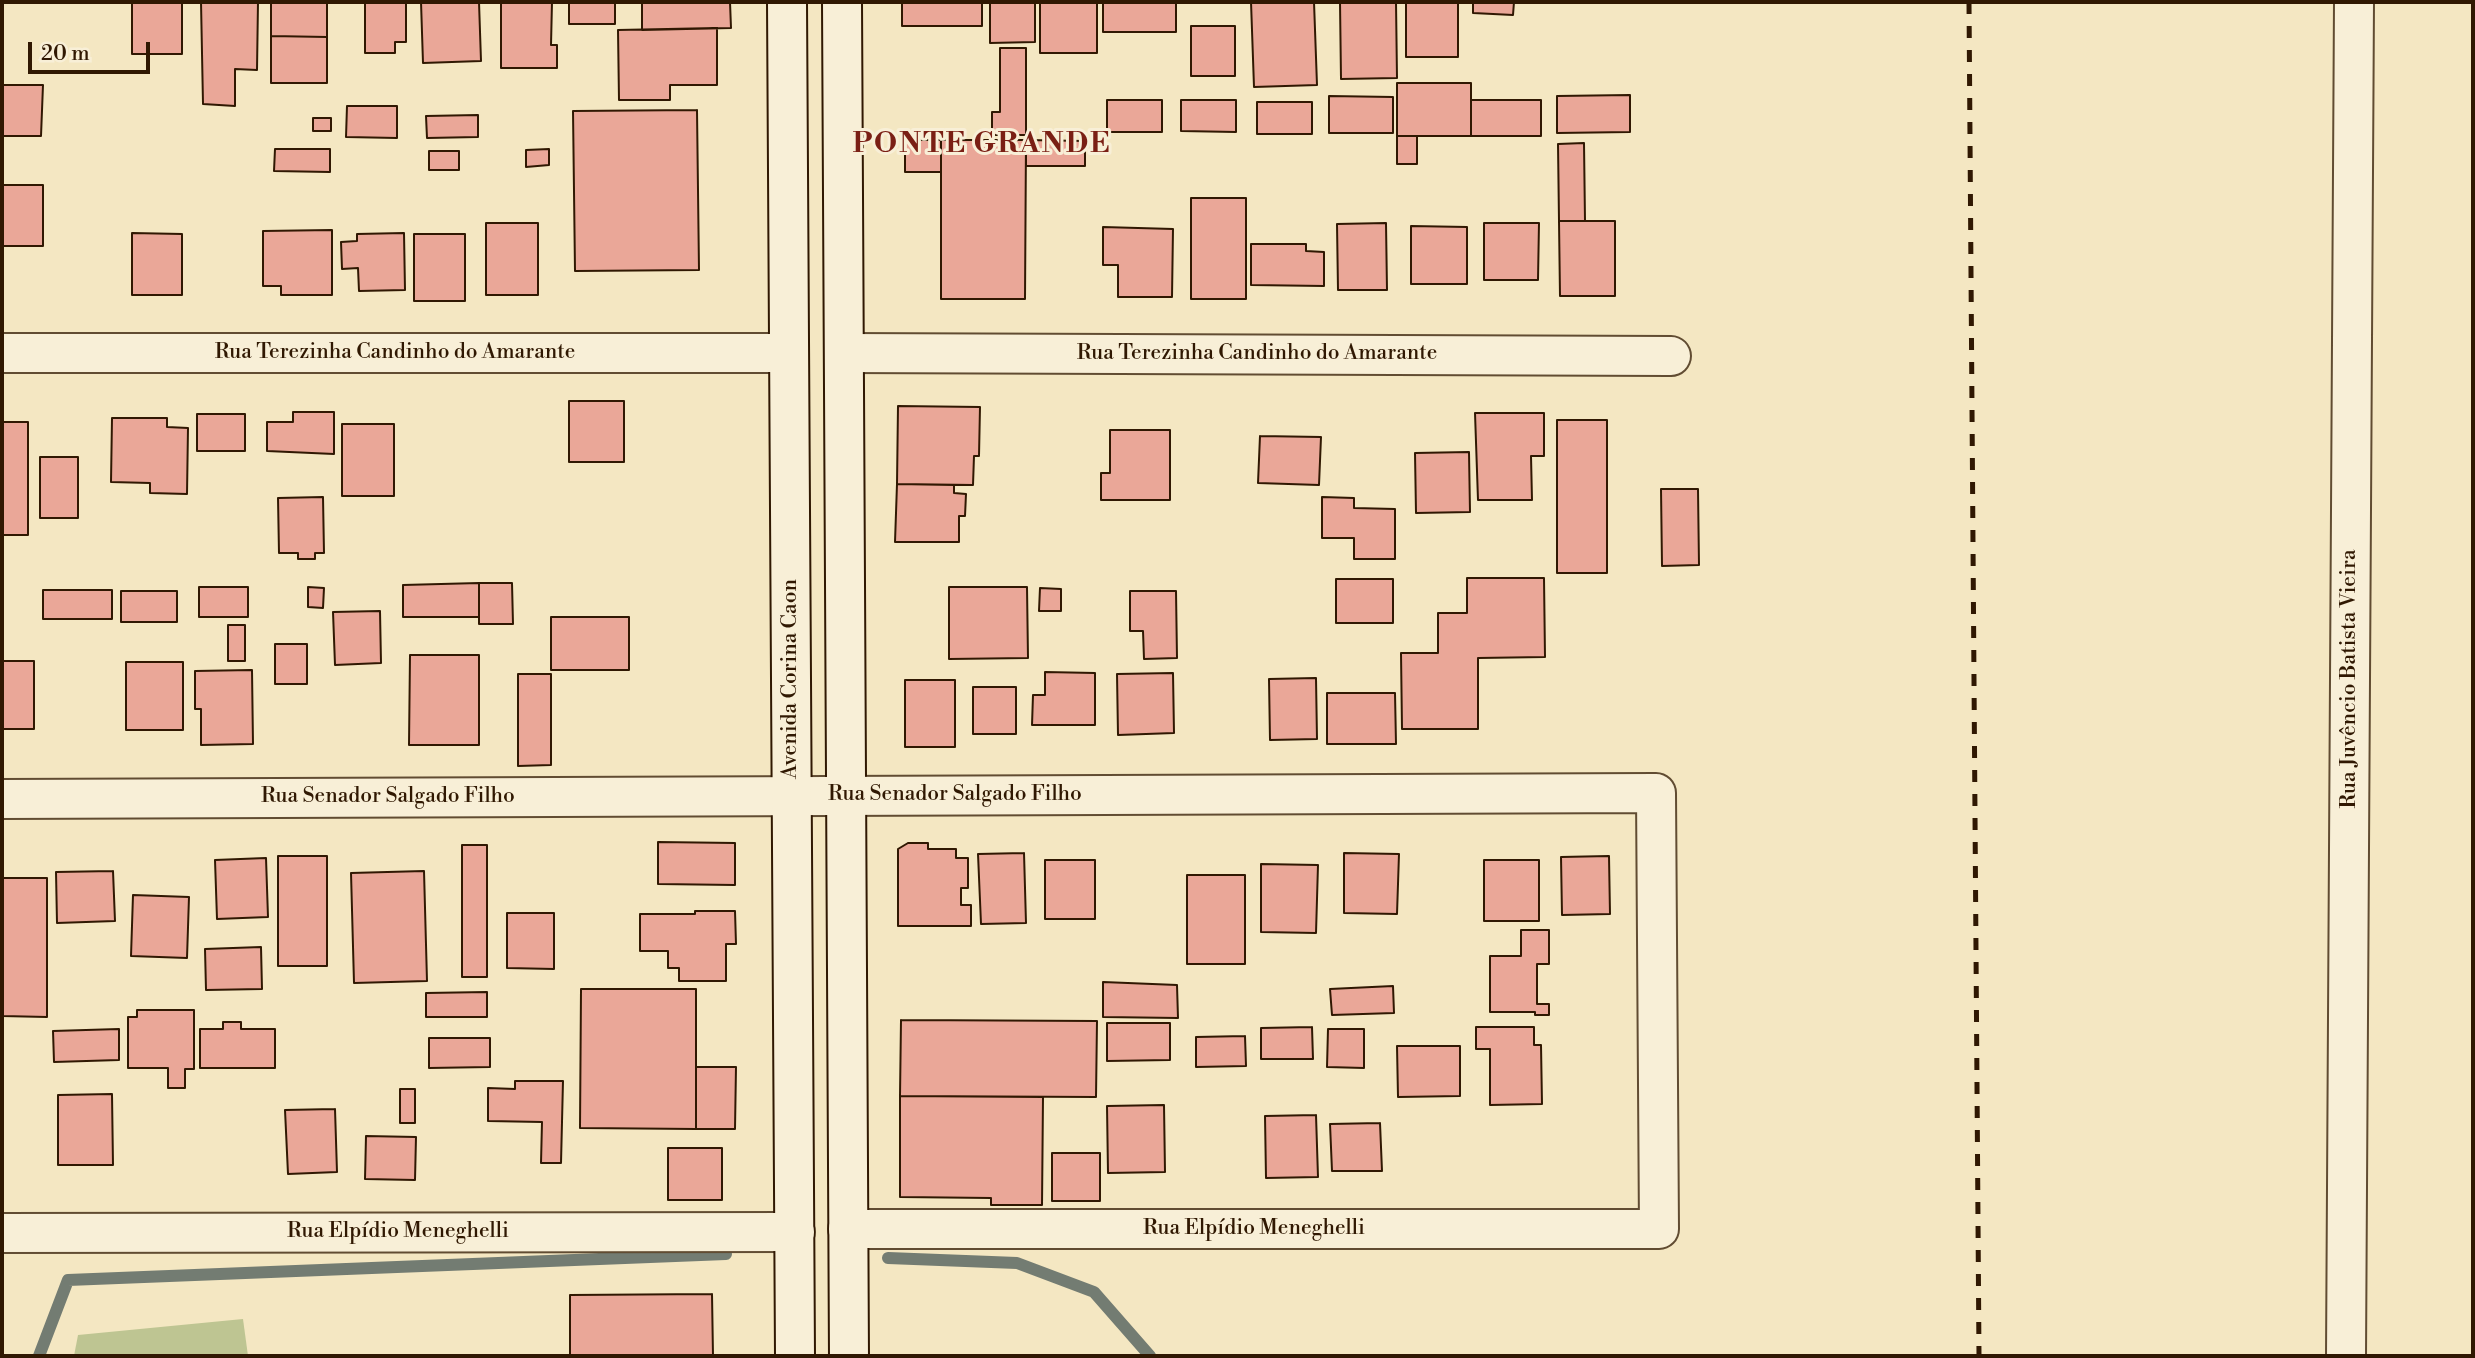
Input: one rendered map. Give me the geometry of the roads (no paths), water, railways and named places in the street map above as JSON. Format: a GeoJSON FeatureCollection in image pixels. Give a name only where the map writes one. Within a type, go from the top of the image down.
{"type":"FeatureCollection","features":[{"type":"Feature","properties":{"kind":"street","name":"Avenida Corina Caon"},"geometry":{"type":"LineString","coordinates":[[787,2],[795,1356]]}},
{"type":"Feature","properties":{"kind":"street"},"geometry":{"type":"LineString","coordinates":[[842,2],[849,1356]]}},
{"type":"Feature","properties":{"kind":"street","name":"Rua Juvêncio Batista Vieira"},"geometry":{"type":"LineString","coordinates":[[2346,1356],[2354,2]]}},
{"type":"Feature","properties":{"kind":"street","name":"Rua Terezinha Candinho do Amarante"},"geometry":{"type":"LineString","coordinates":[[2,353],[789,353]]}},
{"type":"Feature","properties":{"kind":"street","name":"Rua Terezinha Candinho do Amarante"},"geometry":{"type":"LineString","coordinates":[[844,353],[1671,356]]}},
{"type":"Feature","properties":{"kind":"street","name":"Rua Senador Salgado Filho"},"geometry":{"type":"LineString","coordinates":[[2,799],[1657,793],[1659,1228]]}},
{"type":"Feature","properties":{"kind":"street","name":"Rua Elpídio Meneghelli"},"geometry":{"type":"LineString","coordinates":[[848,1229],[1659,1228]]}},
{"type":"Feature","properties":{"kind":"street","name":"Rua Elpídio Meneghelli"},"geometry":{"type":"LineString","coordinates":[[2,1233],[795,1232]]}},
{"type":"Feature","properties":{"kind":"waterway"},"geometry":{"type":"LineString","coordinates":[[39,1356],[68,1280],[726,1254]]}},
{"type":"Feature","properties":{"kind":"waterway"},"geometry":{"type":"LineString","coordinates":[[888,1258],[1017,1263],[1094,1292],[1150,1356]]}},
{"type":"Feature","properties":{"kind":"railway"},"geometry":{"type":"LineString","coordinates":[[1969,2],[1979,1356]]}},
{"type":"Feature","properties":{"kind":"district","name":"PONTE GRANDE"},"geometry":{"type":"Point","coordinates":[982,145]}}]}
